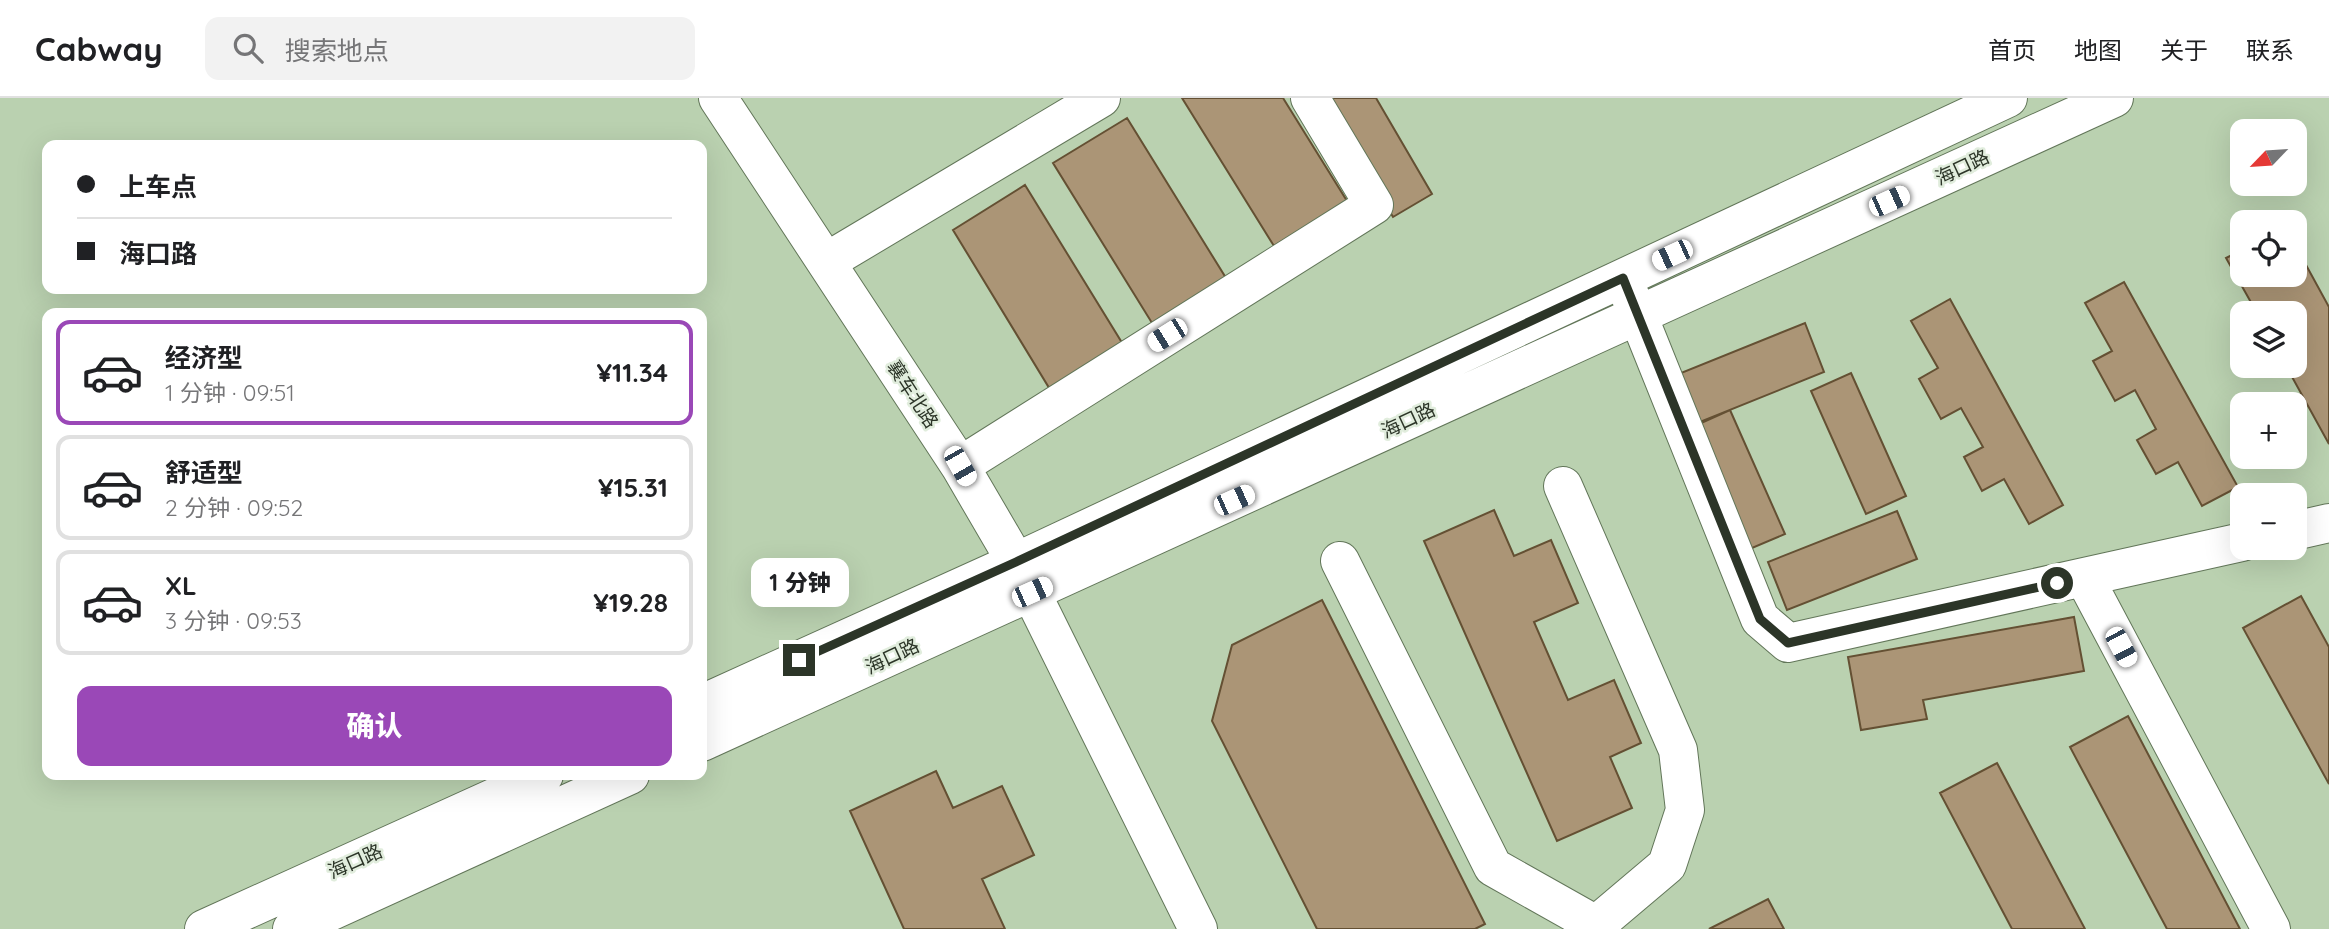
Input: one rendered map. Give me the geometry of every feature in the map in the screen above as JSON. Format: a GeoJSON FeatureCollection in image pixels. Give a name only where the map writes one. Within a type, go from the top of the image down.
{"type":"FeatureCollection","features":[{"type":"Feature","properties":{"kind":"street","name":"襄车北路"},"geometry":{"type":"LineString","coordinates":[[718,98],[960,466],[1024,577],[1198,929]]}},
{"type":"Feature","properties":{"kind":"street"},"geometry":{"type":"LineString","coordinates":[[826,262],[1101,98]]}},
{"type":"Feature","properties":{"kind":"street"},"geometry":{"type":"LineString","coordinates":[[960,466],[1374,205],[1310,98]]}},
{"type":"Feature","properties":{"kind":"street","name":"海口路"},"geometry":{"type":"LineString","coordinates":[[707,739],[1024,577],[1623,278],[2008,98]]}},
{"type":"Feature","properties":{"kind":"street","name":"海口路"},"geometry":{"type":"LineString","coordinates":[[707,702],[1024,577],[1638,315],[2114,98]]}},
{"type":"Feature","properties":{"kind":"street"},"geometry":{"type":"LineString","coordinates":[[1623,278],[1760,619],[1788,643],[2230,545]]}},
{"type":"Feature","properties":{"kind":"street"},"geometry":{"type":"LineString","coordinates":[[1340,561],[1493,867],[1594,928],[1667,865],[1685,810],[1678,750],[1563,486]]}},
{"type":"Feature","properties":{"kind":"street"},"geometry":{"type":"LineString","coordinates":[[2307,528],[2329,523]]}},
{"type":"Feature","properties":{"kind":"street"},"geometry":{"type":"LineString","coordinates":[[2084,577],[2271,929]]}},
{"type":"Feature","properties":{"kind":"street","name":"海口路"},"geometry":{"type":"LineString","coordinates":[[204,929],[533,780]]}},
{"type":"Feature","properties":{"kind":"street","name":"海口路"},"geometry":{"type":"LineString","coordinates":[[292,929],[619,780]]}},
{"type":"Feature","properties":{"kind":"building"},"geometry":{"type":"Polygon","coordinates":[[[1182,98],[1283,98],[1347,201],[1274,246],[1182,98]]]}},
{"type":"Feature","properties":{"kind":"building"},"geometry":{"type":"Polygon","coordinates":[[[1324,98],[1376,98],[1432,194],[1393,217],[1324,98]]]}},
{"type":"Feature","properties":{"kind":"building"},"geometry":{"type":"Polygon","coordinates":[[[1127,118],[1226,278],[1152,323],[1053,163],[1127,118]]]}},
{"type":"Feature","properties":{"kind":"building"},"geometry":{"type":"Polygon","coordinates":[[[1025,185],[1124,346],[1051,391],[953,230],[1025,185]]]}},
{"type":"Feature","properties":{"kind":"building"},"geometry":{"type":"Polygon","coordinates":[[[2307,267],[2329,307],[2329,444],[2307,404],[2307,392],[2300,392],[2293,378],[2307,378],[2307,301],[2250,301],[2242,287],[2307,287],[2307,267]]]}},
{"type":"Feature","properties":{"kind":"building"},"geometry":{"type":"Polygon","coordinates":[[[2124,282],[2236,483],[2230,483],[2230,491],[2202,506],[2178,462],[2156,474],[2137,440],[2156,429],[2135,390],[2115,401],[2093,361],[2112,351],[2085,303],[2124,282]]]}},
{"type":"Feature","properties":{"kind":"building"},"geometry":{"type":"Polygon","coordinates":[[[1950,299],[2063,505],[2029,524],[2004,479],[1982,491],[1964,457],[1983,447],[1961,408],[1941,419],[1919,379],[1938,368],[1911,321],[1950,299]]]}},
{"type":"Feature","properties":{"kind":"building"},"geometry":{"type":"Polygon","coordinates":[[[1805,323],[1824,372],[1695,424],[1676,375],[1805,323]]]}},
{"type":"Feature","properties":{"kind":"building"},"geometry":{"type":"Polygon","coordinates":[[[1851,373],[1906,496],[1866,514],[1811,391],[1851,373]]]}},
{"type":"Feature","properties":{"kind":"building"},"geometry":{"type":"Polygon","coordinates":[[[1730,410],[1785,534],[1745,551],[1690,428],[1730,410]]]}},
{"type":"Feature","properties":{"kind":"building"},"geometry":{"type":"Polygon","coordinates":[[[1494,510],[1514,556],[1551,540],[1578,603],[1534,622],[1568,700],[1614,680],[1641,743],[1610,757],[1632,808],[1557,841],[1424,541],[1494,510]]]}},
{"type":"Feature","properties":{"kind":"building"},"geometry":{"type":"Polygon","coordinates":[[[1897,511],[1917,559],[1787,610],[1768,562],[1897,511]]]}},
{"type":"Feature","properties":{"kind":"building"},"geometry":{"type":"Polygon","coordinates":[[[2301,596],[2329,647],[2329,784],[2243,628],[2301,596]]]}},
{"type":"Feature","properties":{"kind":"building"},"geometry":{"type":"Polygon","coordinates":[[[1322,600],[1485,924],[1475,929],[1317,929],[1212,721],[1232,645],[1322,600]]]}},
{"type":"Feature","properties":{"kind":"building"},"geometry":{"type":"Polygon","coordinates":[[[2074,617],[2084,671],[1923,700],[1927,719],[1861,730],[1848,657],[2074,617]]]}},
{"type":"Feature","properties":{"kind":"building"},"geometry":{"type":"Polygon","coordinates":[[[2128,716],[2240,929],[2167,929],[2070,747],[2128,716]]]}},
{"type":"Feature","properties":{"kind":"building"},"geometry":{"type":"Polygon","coordinates":[[[1997,763],[2085,929],[2012,929],[1940,793],[1997,763]]]}},
{"type":"Feature","properties":{"kind":"building"},"geometry":{"type":"Polygon","coordinates":[[[936,771],[953,808],[1002,786],[1034,855],[982,879],[1005,929],[904,929],[850,811],[936,771]]]}},
{"type":"Feature","properties":{"kind":"building"},"geometry":{"type":"Polygon","coordinates":[[[1768,899],[1784,929],[1709,929],[1768,899]]]}},
{"type":"Feature","properties":{"kind":"route"},"geometry":{"type":"LineString","coordinates":[[799,660],[1016,562],[1623,278],[1760,619],[1788,643],[2057,583]]}}]}
